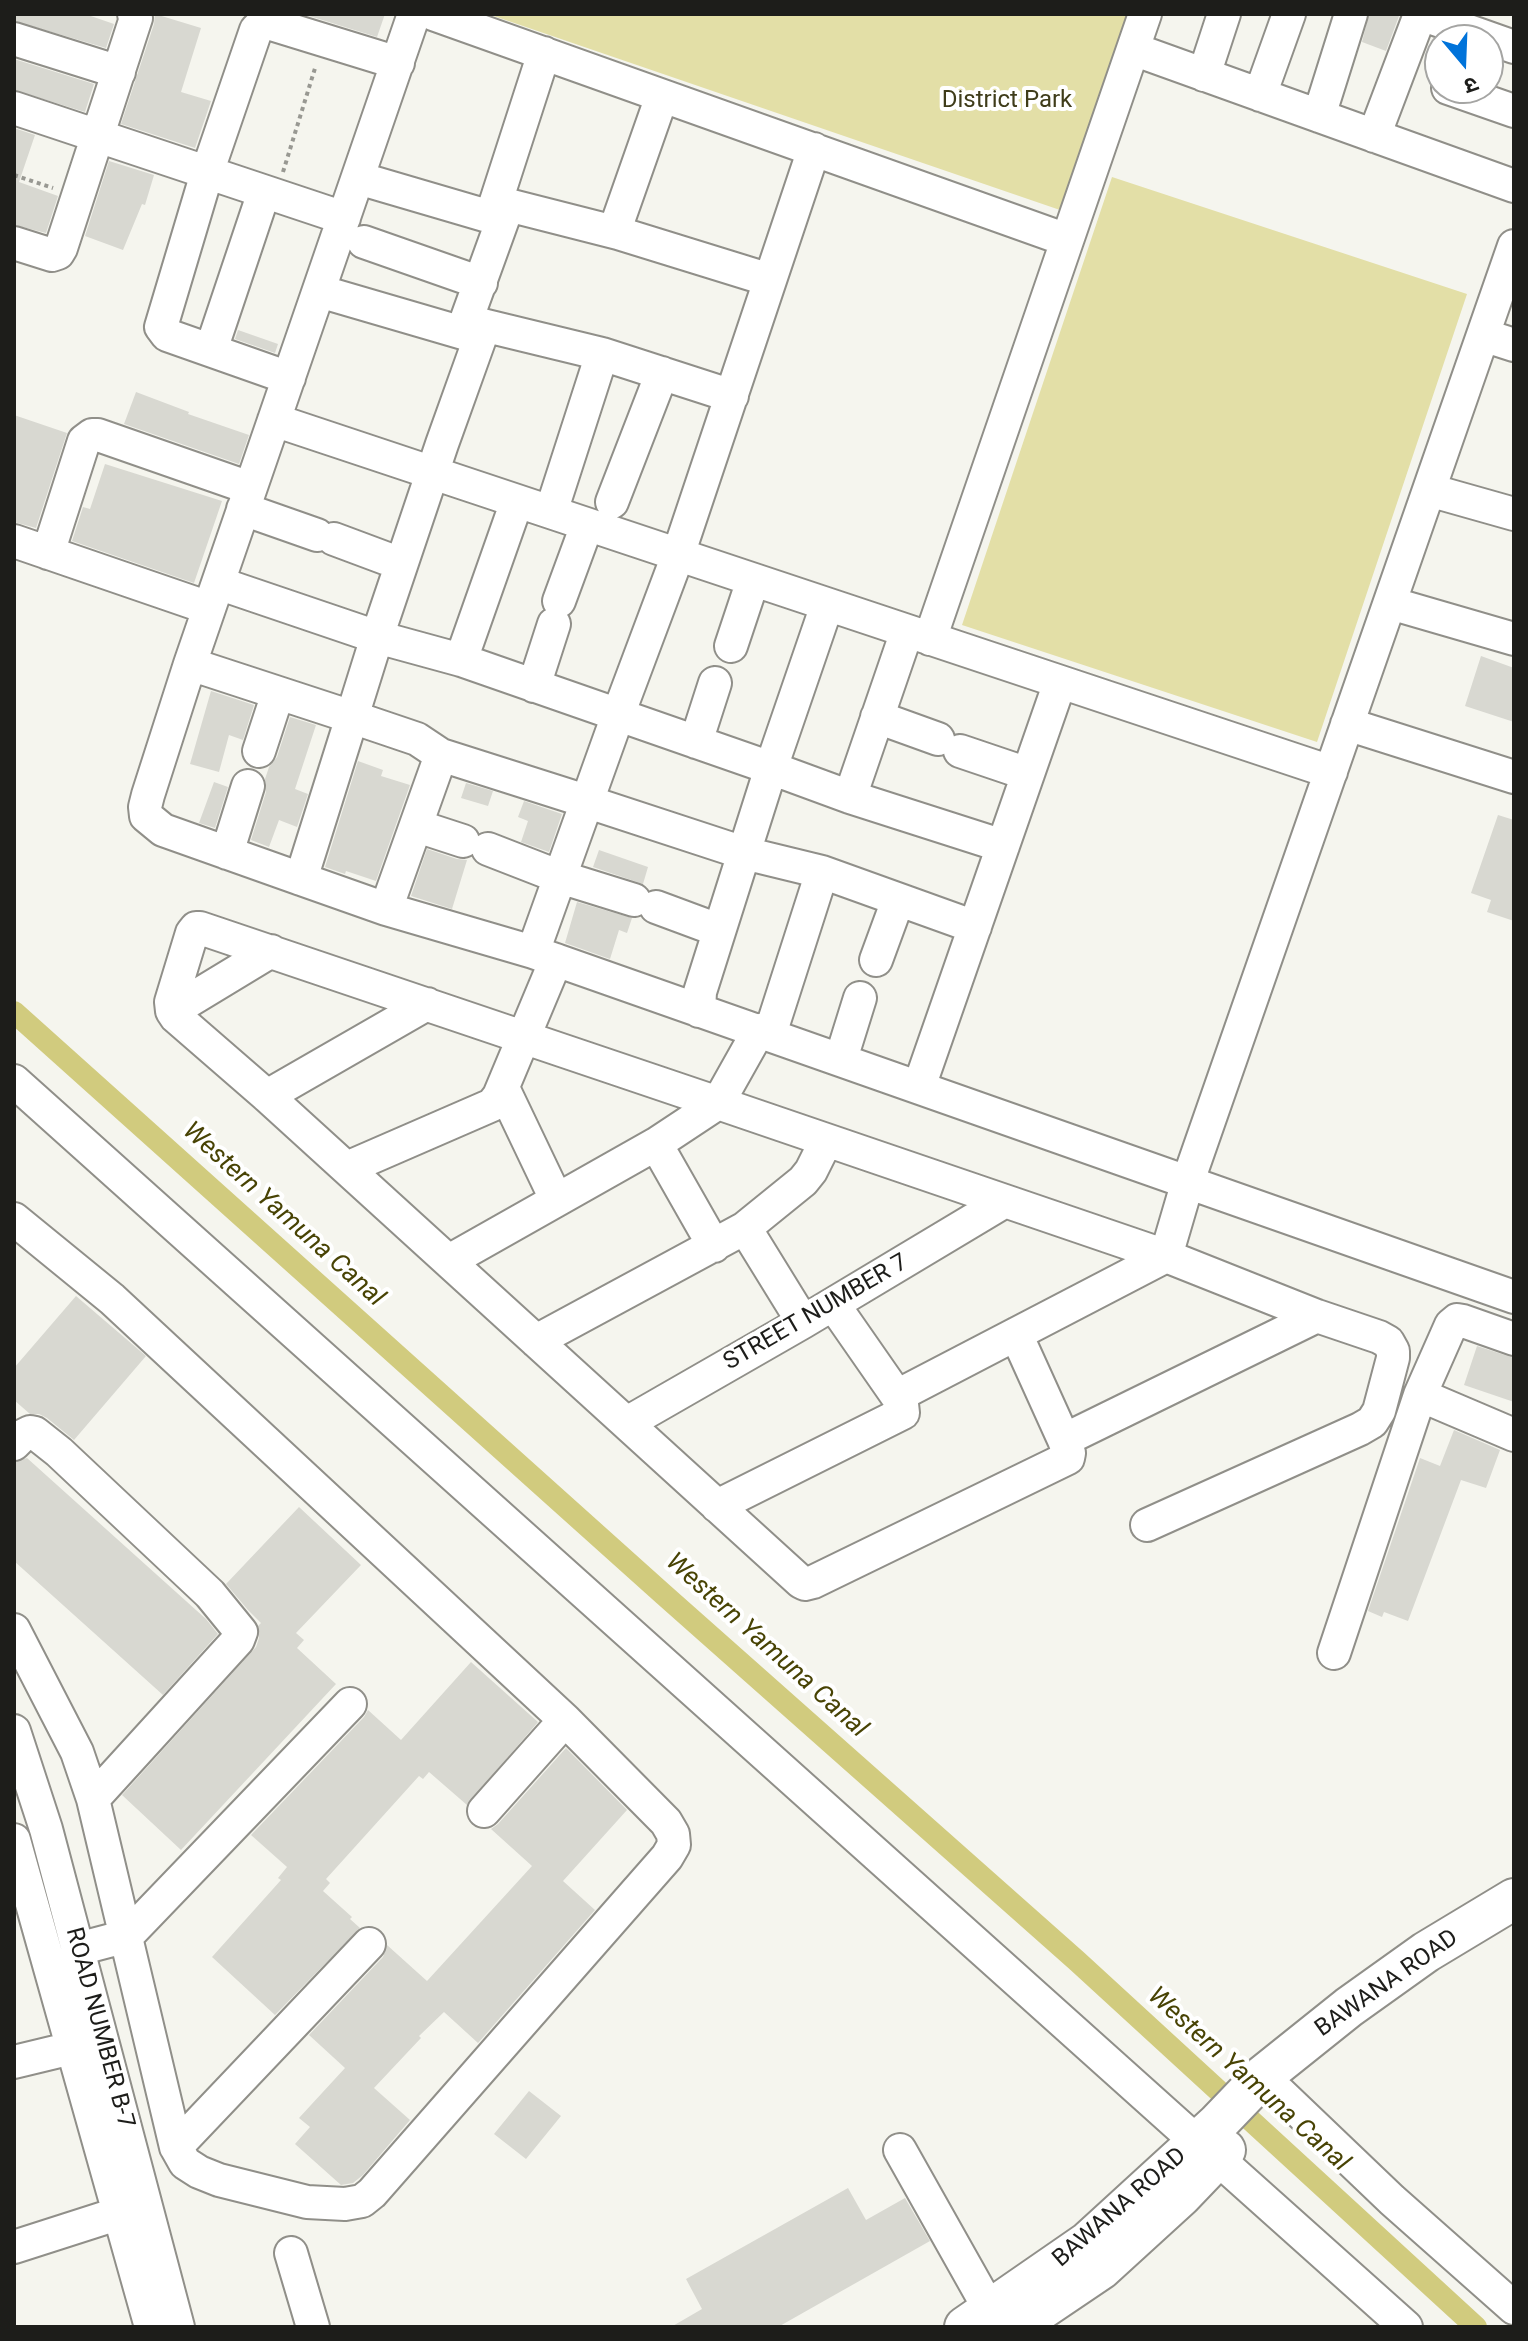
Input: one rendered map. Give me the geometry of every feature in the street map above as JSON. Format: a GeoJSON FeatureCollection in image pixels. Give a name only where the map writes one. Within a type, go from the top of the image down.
{"type":"FeatureCollection","features":[{"type":"Feature","properties":{"kind":"main road","name":"BAWANA ROAD"},"geometry":{"type":"LineString","coordinates":[[990,2321],[1101,2269],[1181,2196],[1216,2141],[1349,2007],[1426,1952],[1514,1899]]}},
{"type":"Feature","properties":{"kind":"main road","name":"BAWANA ROAD"},"geometry":{"type":"LineString","coordinates":[[1272,2084],[1450,1963],[1514,1924]]}},
{"type":"Feature","properties":{"kind":"street"},"geometry":{"type":"LineString","coordinates":[[17,254],[58,253],[119,72],[136,18],[134,14]]}},
{"type":"Feature","properties":{"kind":"street"},"geometry":{"type":"LineString","coordinates":[[414,14],[358,178],[354,230],[319,291],[190,664],[148,795],[146,816],[163,830],[386,909],[544,956],[765,1032],[1514,1297]]}},
{"type":"Feature","properties":{"kind":"street"},"geometry":{"type":"LineString","coordinates":[[433,14],[1067,240]]}},
{"type":"Feature","properties":{"kind":"street"},"geometry":{"type":"LineString","coordinates":[[850,797],[877,717],[918,635],[1067,240],[1145,14]]}},
{"type":"Feature","properties":{"kind":"street"},"geometry":{"type":"LineString","coordinates":[[1204,75],[1224,14]]}},
{"type":"Feature","properties":{"kind":"street"},"geometry":{"type":"LineString","coordinates":[[1260,95],[1289,14]]}},
{"type":"Feature","properties":{"kind":"street"},"geometry":{"type":"LineString","coordinates":[[1319,116],[1351,14]]}},
{"type":"Feature","properties":{"kind":"street"},"geometry":{"type":"LineString","coordinates":[[1374,136],[1415,24],[1424,17],[1514,47]]}},
{"type":"Feature","properties":{"kind":"street"},"geometry":{"type":"LineString","coordinates":[[289,378],[163,331],[161,322],[207,173],[258,27],[268,23],[398,63]]}},
{"type":"Feature","properties":{"kind":"street"},"geometry":{"type":"LineString","coordinates":[[14,39],[119,72]]}},
{"type":"Feature","properties":{"kind":"street"},"geometry":{"type":"LineString","coordinates":[[1133,49],[1514,186]]}},
{"type":"Feature","properties":{"kind":"street"},"geometry":{"type":"LineString","coordinates":[[464,327],[481,283],[544,53]]}},
{"type":"Feature","properties":{"kind":"street"},"geometry":{"type":"LineString","coordinates":[[1398,70],[1424,79]]}},
{"type":"Feature","properties":{"kind":"street"},"geometry":{"type":"LineString","coordinates":[[618,233],[617,224],[662,96]]}},
{"type":"Feature","properties":{"kind":"street"},"geometry":{"type":"LineString","coordinates":[[1494,104],[1514,111]]}},
{"type":"Feature","properties":{"kind":"street"},"geometry":{"type":"LineString","coordinates":[[14,108],[270,194],[481,283]]}},
{"type":"Feature","properties":{"kind":"street"},"geometry":{"type":"LineString","coordinates":[[347,1168],[479,1112],[492,1105],[503,1088],[523,1037],[560,877],[678,555],[770,280],[822,152]]}},
{"type":"Feature","properties":{"kind":"street"},"geometry":{"type":"LineString","coordinates":[[358,178],[497,218]]}},
{"type":"Feature","properties":{"kind":"street"},"geometry":{"type":"LineString","coordinates":[[211,350],[270,194]]}},
{"type":"Feature","properties":{"kind":"street"},"geometry":{"type":"LineString","coordinates":[[497,218],[508,205],[618,233],[770,280]]}},
{"type":"Feature","properties":{"kind":"street"},"geometry":{"type":"LineString","coordinates":[[897,1396],[1166,1256],[1188,1181],[1514,246]]}},
{"type":"Feature","properties":{"kind":"street"},"geometry":{"type":"LineString","coordinates":[[319,291],[464,327],[602,354],[732,396]]}},
{"type":"Feature","properties":{"kind":"street"},"geometry":{"type":"LineString","coordinates":[[301,879],[401,564],[480,338],[464,327]]}},
{"type":"Feature","properties":{"kind":"street"},"geometry":{"type":"LineString","coordinates":[[1483,335],[1514,345]]}},
{"type":"Feature","properties":{"kind":"street"},"geometry":{"type":"LineString","coordinates":[[551,512],[602,354]]}},
{"type":"Feature","properties":{"kind":"street"},"geometry":{"type":"LineString","coordinates":[[612,502],[662,373]]}},
{"type":"Feature","properties":{"kind":"street"},"geometry":{"type":"LineString","coordinates":[[274,420],[1331,772]]}},
{"type":"Feature","properties":{"kind":"street"},"geometry":{"type":"LineString","coordinates":[[48,553],[84,441],[98,435],[247,498],[326,537],[401,564]]}},
{"type":"Feature","properties":{"kind":"street"},"geometry":{"type":"LineString","coordinates":[[1429,490],[1514,514]]}},
{"type":"Feature","properties":{"kind":"street"},"geometry":{"type":"LineString","coordinates":[[461,660],[517,501]]}},
{"type":"Feature","properties":{"kind":"street"},"geometry":{"type":"LineString","coordinates":[[534,686],[587,525]]}},
{"type":"Feature","properties":{"kind":"street"},"geometry":{"type":"LineString","coordinates":[[14,541],[48,553],[461,660],[850,797],[1003,846]]}},
{"type":"Feature","properties":{"kind":"street"},"geometry":{"type":"LineString","coordinates":[[731,646],[753,580]]}},
{"type":"Feature","properties":{"kind":"street"},"geometry":{"type":"LineString","coordinates":[[1390,603],[1514,639]]}},
{"type":"Feature","properties":{"kind":"street"},"geometry":{"type":"LineString","coordinates":[[699,1011],[700,992],[718,930],[827,605]]}},
{"type":"Feature","properties":{"kind":"street"},"geometry":{"type":"LineString","coordinates":[[190,664],[417,739],[441,755],[744,853],[822,872],[975,927]]}},
{"type":"Feature","properties":{"kind":"street"},"geometry":{"type":"LineString","coordinates":[[919,1087],[1060,682]]}},
{"type":"Feature","properties":{"kind":"street"},"geometry":{"type":"LineString","coordinates":[[696,742],[715,683]]}},
{"type":"Feature","properties":{"kind":"street"},"geometry":{"type":"LineString","coordinates":[[259,751],[278,693]]}},
{"type":"Feature","properties":{"kind":"street"},"geometry":{"type":"LineString","coordinates":[[877,717],[1028,774]]}},
{"type":"Feature","properties":{"kind":"street"},"geometry":{"type":"LineString","coordinates":[[1347,724],[1514,777]]}},
{"type":"Feature","properties":{"kind":"street"},"geometry":{"type":"LineString","coordinates":[[386,909],[441,755]]}},
{"type":"Feature","properties":{"kind":"street"},"geometry":{"type":"LineString","coordinates":[[227,853],[248,786]]}},
{"type":"Feature","properties":{"kind":"street"},"geometry":{"type":"LineString","coordinates":[[417,826],[718,930]]}},
{"type":"Feature","properties":{"kind":"street"},"geometry":{"type":"LineString","coordinates":[[449,1261],[656,1144],[718,1103],[765,1032],[822,872]]}},
{"type":"Feature","properties":{"kind":"street"},"geometry":{"type":"LineString","coordinates":[[876,960],[898,900]]}},
{"type":"Feature","properties":{"kind":"street"},"geometry":{"type":"LineString","coordinates":[[1016,1334],[1064,1440],[1068,1458],[805,1584],[796,1580],[172,1011],[171,1002],[192,933],[196,928],[271,951],[1166,1256],[1388,1342],[1393,1358],[1379,1411],[1372,1422],[1147,1525]]}},
{"type":"Feature","properties":{"kind":"street"},"geometry":{"type":"LineString","coordinates":[[172,1011],[271,951]]}},
{"type":"Feature","properties":{"kind":"street"},"geometry":{"type":"LineString","coordinates":[[841,1059],[860,998]]}},
{"type":"Feature","properties":{"kind":"street"},"geometry":{"type":"LineString","coordinates":[[267,1096],[427,1004]]}},
{"type":"Feature","properties":{"kind":"street"},"geometry":{"type":"LineString","coordinates":[[14,1081],[1216,2141],[1406,2327]]}},
{"type":"Feature","properties":{"kind":"street"},"geometry":{"type":"LineString","coordinates":[[503,1088],[556,1199]]}},
{"type":"Feature","properties":{"kind":"street"},"geometry":{"type":"LineString","coordinates":[[536,1341],[745,1228],[803,1181],[826,1141]]}},
{"type":"Feature","properties":{"kind":"street"},"geometry":{"type":"LineString","coordinates":[[656,1144],[714,1246]]}},
{"type":"Feature","properties":{"kind":"street","name":"STREET NUMBER 7"},"geometry":{"type":"LineString","coordinates":[[627,1423],[1005,1201]]}},
{"type":"Feature","properties":{"kind":"street"},"geometry":{"type":"LineString","coordinates":[[14,1219],[112,1299],[565,1720],[666,1822],[673,1834],[674,1845],[667,1857],[362,2201],[345,2204],[307,2202],[219,2180],[185,2163],[176,2147],[93,1799],[77,1752],[14,1630]]}},
{"type":"Feature","properties":{"kind":"street"},"geometry":{"type":"LineString","coordinates":[[745,1228],[803,1322]]}},
{"type":"Feature","properties":{"kind":"street"},"geometry":{"type":"LineString","coordinates":[[717,1506],[903,1413],[897,1396],[833,1304]]}},
{"type":"Feature","properties":{"kind":"street"},"geometry":{"type":"LineString","coordinates":[[1064,1440],[1317,1316]]}},
{"type":"Feature","properties":{"kind":"street"},"geometry":{"type":"LineString","coordinates":[[1334,1653],[1420,1395],[1433,1361],[1454,1322],[1463,1321],[1514,1339]]}},
{"type":"Feature","properties":{"kind":"street"},"geometry":{"type":"LineString","coordinates":[[1420,1395],[1514,1435]]}},
{"type":"Feature","properties":{"kind":"street"},"geometry":{"type":"LineString","coordinates":[[14,1444],[30,1432],[59,1452],[210,1594],[241,1632],[238,1640],[93,1799]]}},
{"type":"Feature","properties":{"kind":"street"},"geometry":{"type":"LineString","coordinates":[[78,1949],[127,1936],[350,1704]]}},
{"type":"Feature","properties":{"kind":"street"},"geometry":{"type":"LineString","coordinates":[[484,1811],[565,1720]]}},
{"type":"Feature","properties":{"kind":"street","name":"ROAD NUMBER B-7"},"geometry":{"type":"LineString","coordinates":[[14,1731],[46,1829],[178,2327]]}},
{"type":"Feature","properties":{"kind":"street","name":"ROAD NUMBER B-7"},"geometry":{"type":"LineString","coordinates":[[14,1840],[19,1873],[151,2327]]}},
{"type":"Feature","properties":{"kind":"street"},"geometry":{"type":"LineString","coordinates":[[176,2147],[369,1944]]}},
{"type":"Feature","properties":{"kind":"street"},"geometry":{"type":"LineString","coordinates":[[14,2062],[72,2048]]}},
{"type":"Feature","properties":{"kind":"street"},"geometry":{"type":"LineString","coordinates":[[1272,2084],[1392,2200],[1514,2308]]}},
{"type":"Feature","properties":{"kind":"street"},"geometry":{"type":"LineString","coordinates":[[900,2150],[990,2321]]}},
{"type":"Feature","properties":{"kind":"street"},"geometry":{"type":"LineString","coordinates":[[14,2247],[120,2213]]}},
{"type":"Feature","properties":{"kind":"street"},"geometry":{"type":"LineString","coordinates":[[291,2253],[313,2327]]}},
{"type":"Feature","properties":{"kind":"path"},"geometry":{"type":"LineString","coordinates":[[270,194],[324,40]]}},
{"type":"Feature","properties":{"kind":"path"},"geometry":{"type":"LineString","coordinates":[[14,175],[78,197]]}},
{"type":"Feature","properties":{"kind":"green space","name":"District Park"},"geometry":{"type":"Polygon","coordinates":[[[488,14],[1128,14],[1060,210],[488,14]]]}},
{"type":"Feature","properties":{"kind":"green space"},"geometry":{"type":"Polygon","coordinates":[[[1112,177],[1467,294],[1317,742],[962,625],[1112,177]]]}},
{"type":"Feature","properties":{"kind":"building"},"geometry":{"type":"Polygon","coordinates":[[[14,14],[85,14],[114,24],[106,48],[14,21],[14,14]]]}},
{"type":"Feature","properties":{"kind":"building"},"geometry":{"type":"Polygon","coordinates":[[[155,14],[201,28],[181,92],[211,101],[195,148],[121,124],[155,14]]]}},
{"type":"Feature","properties":{"kind":"building"},"geometry":{"type":"Polygon","coordinates":[[[303,14],[385,14],[377,37],[303,14]]]}},
{"type":"Feature","properties":{"kind":"building"},"geometry":{"type":"Polygon","coordinates":[[[1369,14],[1399,16],[1386,51],[1362,42],[1369,14]]]}},
{"type":"Feature","properties":{"kind":"building"},"geometry":{"type":"Polygon","coordinates":[[[14,59],[94,84],[85,112],[14,90],[14,59]]]}},
{"type":"Feature","properties":{"kind":"building"},"geometry":{"type":"Polygon","coordinates":[[[14,128],[35,135],[19,182],[58,196],[46,233],[14,225],[14,128]]]}},
{"type":"Feature","properties":{"kind":"building"},"geometry":{"type":"Polygon","coordinates":[[[109,161],[154,175],[145,205],[142,204],[123,250],[85,236],[109,161]]]}},
{"type":"Feature","properties":{"kind":"building"},"geometry":{"type":"Polygon","coordinates":[[[238,330],[278,344],[275,353],[235,339],[238,330]]]}},
{"type":"Feature","properties":{"kind":"building"},"geometry":{"type":"Polygon","coordinates":[[[136,392],[249,435],[239,464],[124,424],[136,392]]]}},
{"type":"Feature","properties":{"kind":"building"},"geometry":{"type":"Polygon","coordinates":[[[14,415],[67,433],[36,528],[14,522],[14,415]]]}},
{"type":"Feature","properties":{"kind":"building"},"geometry":{"type":"Polygon","coordinates":[[[105,464],[222,501],[194,583],[72,541],[83,507],[90,509],[105,464]]]}},
{"type":"Feature","properties":{"kind":"building"},"geometry":{"type":"Polygon","coordinates":[[[1481,656],[1514,668],[1514,722],[1465,706],[1481,656]]]}},
{"type":"Feature","properties":{"kind":"building"},"geometry":{"type":"Polygon","coordinates":[[[211,691],[254,705],[243,740],[229,735],[219,772],[190,764],[211,691]]]}},
{"type":"Feature","properties":{"kind":"building"},"geometry":{"type":"Polygon","coordinates":[[[290,717],[316,725],[295,789],[308,794],[297,827],[279,820],[269,847],[251,840],[266,792],[265,779],[277,757],[290,717]]]}},
{"type":"Feature","properties":{"kind":"building"},"geometry":{"type":"Polygon","coordinates":[[[358,761],[383,770],[381,776],[410,785],[376,881],[325,867],[358,761]]]}},
{"type":"Feature","properties":{"kind":"building"},"geometry":{"type":"Polygon","coordinates":[[[214,782],[228,787],[215,828],[199,823],[214,782]]]}},
{"type":"Feature","properties":{"kind":"building"},"geometry":{"type":"Polygon","coordinates":[[[466,783],[493,791],[488,806],[461,798],[466,783]]]}},
{"type":"Feature","properties":{"kind":"building"},"geometry":{"type":"Polygon","coordinates":[[[524,801],[562,814],[549,852],[521,842],[528,821],[518,817],[524,801]]]}},
{"type":"Feature","properties":{"kind":"building"},"geometry":{"type":"Polygon","coordinates":[[[1498,815],[1514,820],[1514,921],[1487,912],[1491,900],[1471,893],[1498,815]]]}},
{"type":"Feature","properties":{"kind":"building"},"geometry":{"type":"Polygon","coordinates":[[[427,849],[467,860],[452,909],[411,896],[427,849]]]}},
{"type":"Feature","properties":{"kind":"building"},"geometry":{"type":"Polygon","coordinates":[[[599,850],[648,867],[643,884],[593,867],[599,850]]]}},
{"type":"Feature","properties":{"kind":"building"},"geometry":{"type":"Polygon","coordinates":[[[577,902],[632,918],[627,933],[619,930],[610,959],[565,943],[577,902]]]}},
{"type":"Feature","properties":{"kind":"building"},"geometry":{"type":"Polygon","coordinates":[[[76,1296],[146,1356],[74,1440],[47,1418],[30,1414],[14,1400],[14,1368],[76,1296]]]}},
{"type":"Feature","properties":{"kind":"building"},"geometry":{"type":"Polygon","coordinates":[[[1477,1346],[1514,1358],[1514,1402],[1464,1385],[1477,1346]]]}},
{"type":"Feature","properties":{"kind":"building"},"geometry":{"type":"Polygon","coordinates":[[[1454,1430],[1500,1450],[1486,1488],[1461,1480],[1408,1621],[1384,1612],[1382,1617],[1368,1611],[1420,1458],[1440,1466],[1454,1430]]]}},
{"type":"Feature","properties":{"kind":"building"},"geometry":{"type":"Polygon","coordinates":[[[27,1458],[206,1619],[218,1634],[163,1695],[14,1561],[14,1462],[27,1458]]]}},
{"type":"Feature","properties":{"kind":"building"},"geometry":{"type":"Polygon","coordinates":[[[299,1507],[361,1565],[296,1633],[304,1640],[297,1648],[336,1684],[181,1850],[122,1795],[256,1647],[261,1623],[226,1584],[299,1507]]]}},
{"type":"Feature","properties":{"kind":"building"},"geometry":{"type":"Polygon","coordinates":[[[471,1662],[538,1722],[467,1805],[429,1772],[423,1779],[419,1776],[326,1879],[330,1883],[323,1891],[360,1928],[275,2015],[212,1957],[281,1880],[278,1878],[287,1867],[251,1835],[368,1710],[401,1740],[471,1662]]]}},
{"type":"Feature","properties":{"kind":"building"},"geometry":{"type":"Polygon","coordinates":[[[566,1748],[627,1810],[563,1881],[595,1910],[478,2043],[444,2012],[419,2036],[421,2038],[374,2088],[410,2120],[363,2175],[353,2183],[341,2185],[295,2144],[310,2127],[299,2118],[345,2068],[309,2035],[383,1957],[387,1945],[427,1981],[532,1866],[491,1829],[566,1748]]]}},
{"type":"Feature","properties":{"kind":"building"},"geometry":{"type":"Polygon","coordinates":[[[529,2091],[561,2116],[526,2159],[494,2134],[529,2091]]]}},
{"type":"Feature","properties":{"kind":"building"},"geometry":{"type":"Polygon","coordinates":[[[848,2188],[866,2220],[905,2198],[930,2241],[778,2327],[671,2327],[702,2309],[686,2279],[848,2188]]]}},
{"type":"Feature","properties":{"kind":"waterway","name":"Western Yamuna Canal"},"geometry":{"type":"LineString","coordinates":[[14,1012],[1077,1961],[1476,2327]]}}]}
